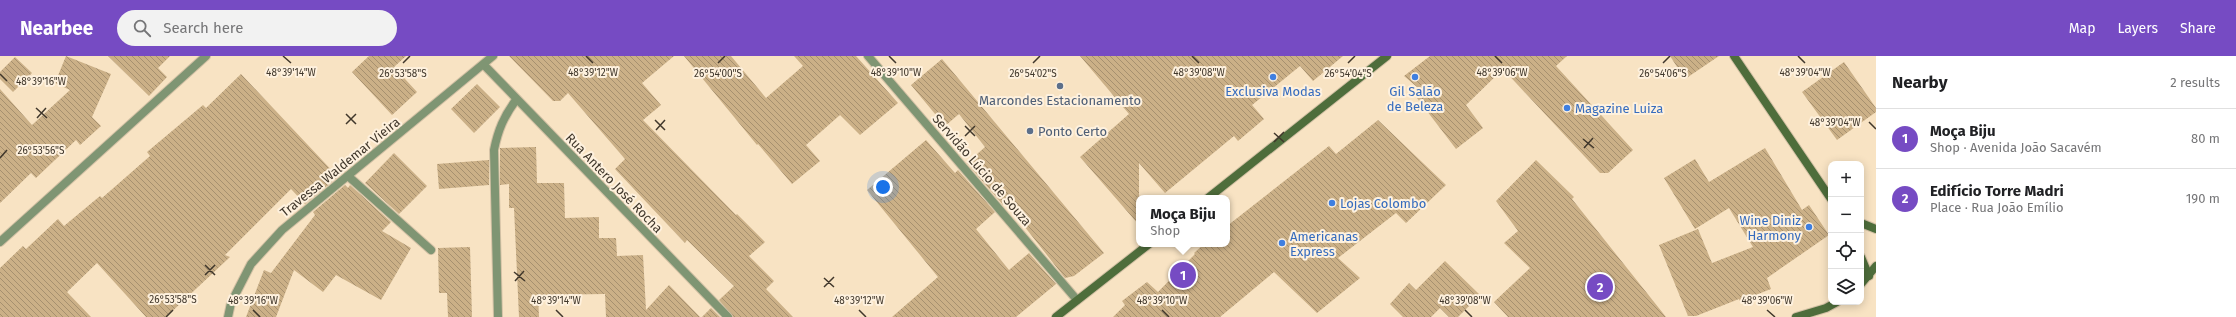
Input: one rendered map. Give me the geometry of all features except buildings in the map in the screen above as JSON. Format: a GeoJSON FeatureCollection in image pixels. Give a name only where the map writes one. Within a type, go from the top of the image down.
{"type":"FeatureCollection","features":[{"type":"Feature","properties":{"kind":"main road"},"geometry":{"type":"LineString","coordinates":[[1212,195],[1387,56]]}},
{"type":"Feature","properties":{"kind":"main road"},"geometry":{"type":"LineString","coordinates":[[1734,56],[1830,197]]}},
{"type":"Feature","properties":{"kind":"main road"},"geometry":{"type":"LineString","coordinates":[[1864,224],[1876,229]]}},
{"type":"Feature","properties":{"kind":"main road"},"geometry":{"type":"LineString","coordinates":[[1056,317],[1145,247]]}},
{"type":"Feature","properties":{"kind":"main road"},"geometry":{"type":"LineString","coordinates":[[1864,264],[1869,276]]}},
{"type":"Feature","properties":{"kind":"main road"},"geometry":{"type":"LineString","coordinates":[[1864,281],[1876,266]]}},
{"type":"Feature","properties":{"kind":"main road"},"geometry":{"type":"LineString","coordinates":[[1796,317],[1832,305]]}},
{"type":"Feature","properties":{"kind":"street"},"geometry":{"type":"LineString","coordinates":[[0,242],[206,56]]}},
{"type":"Feature","properties":{"kind":"street","name":"Travessa Waldemar Vieira"},"geometry":{"type":"LineString","coordinates":[[228,317],[231,303],[241,281],[255,259],[282,230],[484,65],[493,56]]}},
{"type":"Feature","properties":{"kind":"street","name":"Servidão Lúcio de Souza"},"geometry":{"type":"LineString","coordinates":[[868,56],[1078,300]]}},
{"type":"Feature","properties":{"kind":"street","name":"Rua Antero José Rocha"},"geometry":{"type":"LineString","coordinates":[[484,65],[516,100],[728,317]]}},
{"type":"Feature","properties":{"kind":"street"},"geometry":{"type":"LineString","coordinates":[[498,317],[494,150],[497,132],[505,115],[516,100]]}},
{"type":"Feature","properties":{"kind":"street"},"geometry":{"type":"LineString","coordinates":[[348,176],[431,250]]}},
{"type":"Feature","properties":{"kind":"place","name":"Exclusiva Modas"},"geometry":{"type":"Point","coordinates":[1273,77]}},
{"type":"Feature","properties":{"kind":"place","name":"Gil Salão de Beleza"},"geometry":{"type":"Point","coordinates":[1415,77]}},
{"type":"Feature","properties":{"kind":"place","name":"Marcondes Estacionamento"},"geometry":{"type":"Point","coordinates":[1060,86]}},
{"type":"Feature","properties":{"kind":"place","name":"Magazine Luiza"},"geometry":{"type":"Point","coordinates":[1567,108]}},
{"type":"Feature","properties":{"kind":"place","name":"Ponto Certo"},"geometry":{"type":"Point","coordinates":[1030,131]}},
{"type":"Feature","properties":{"kind":"place","name":"Lojas Colombo"},"geometry":{"type":"Point","coordinates":[1332,203]}},
{"type":"Feature","properties":{"kind":"place","name":"Wine Diniz Harmony"},"geometry":{"type":"Point","coordinates":[1809,227]}},
{"type":"Feature","properties":{"kind":"place","name":"Americanas Express"},"geometry":{"type":"Point","coordinates":[1282,243]}},
{"type":"Feature","properties":{"kind":"place","name":"Moça Biju"},"geometry":{"type":"Point","coordinates":[1183,275]}},
{"type":"Feature","properties":{"kind":"place","name":"Edifício Torre Madri"},"geometry":{"type":"Point","coordinates":[1600,287]}}]}
